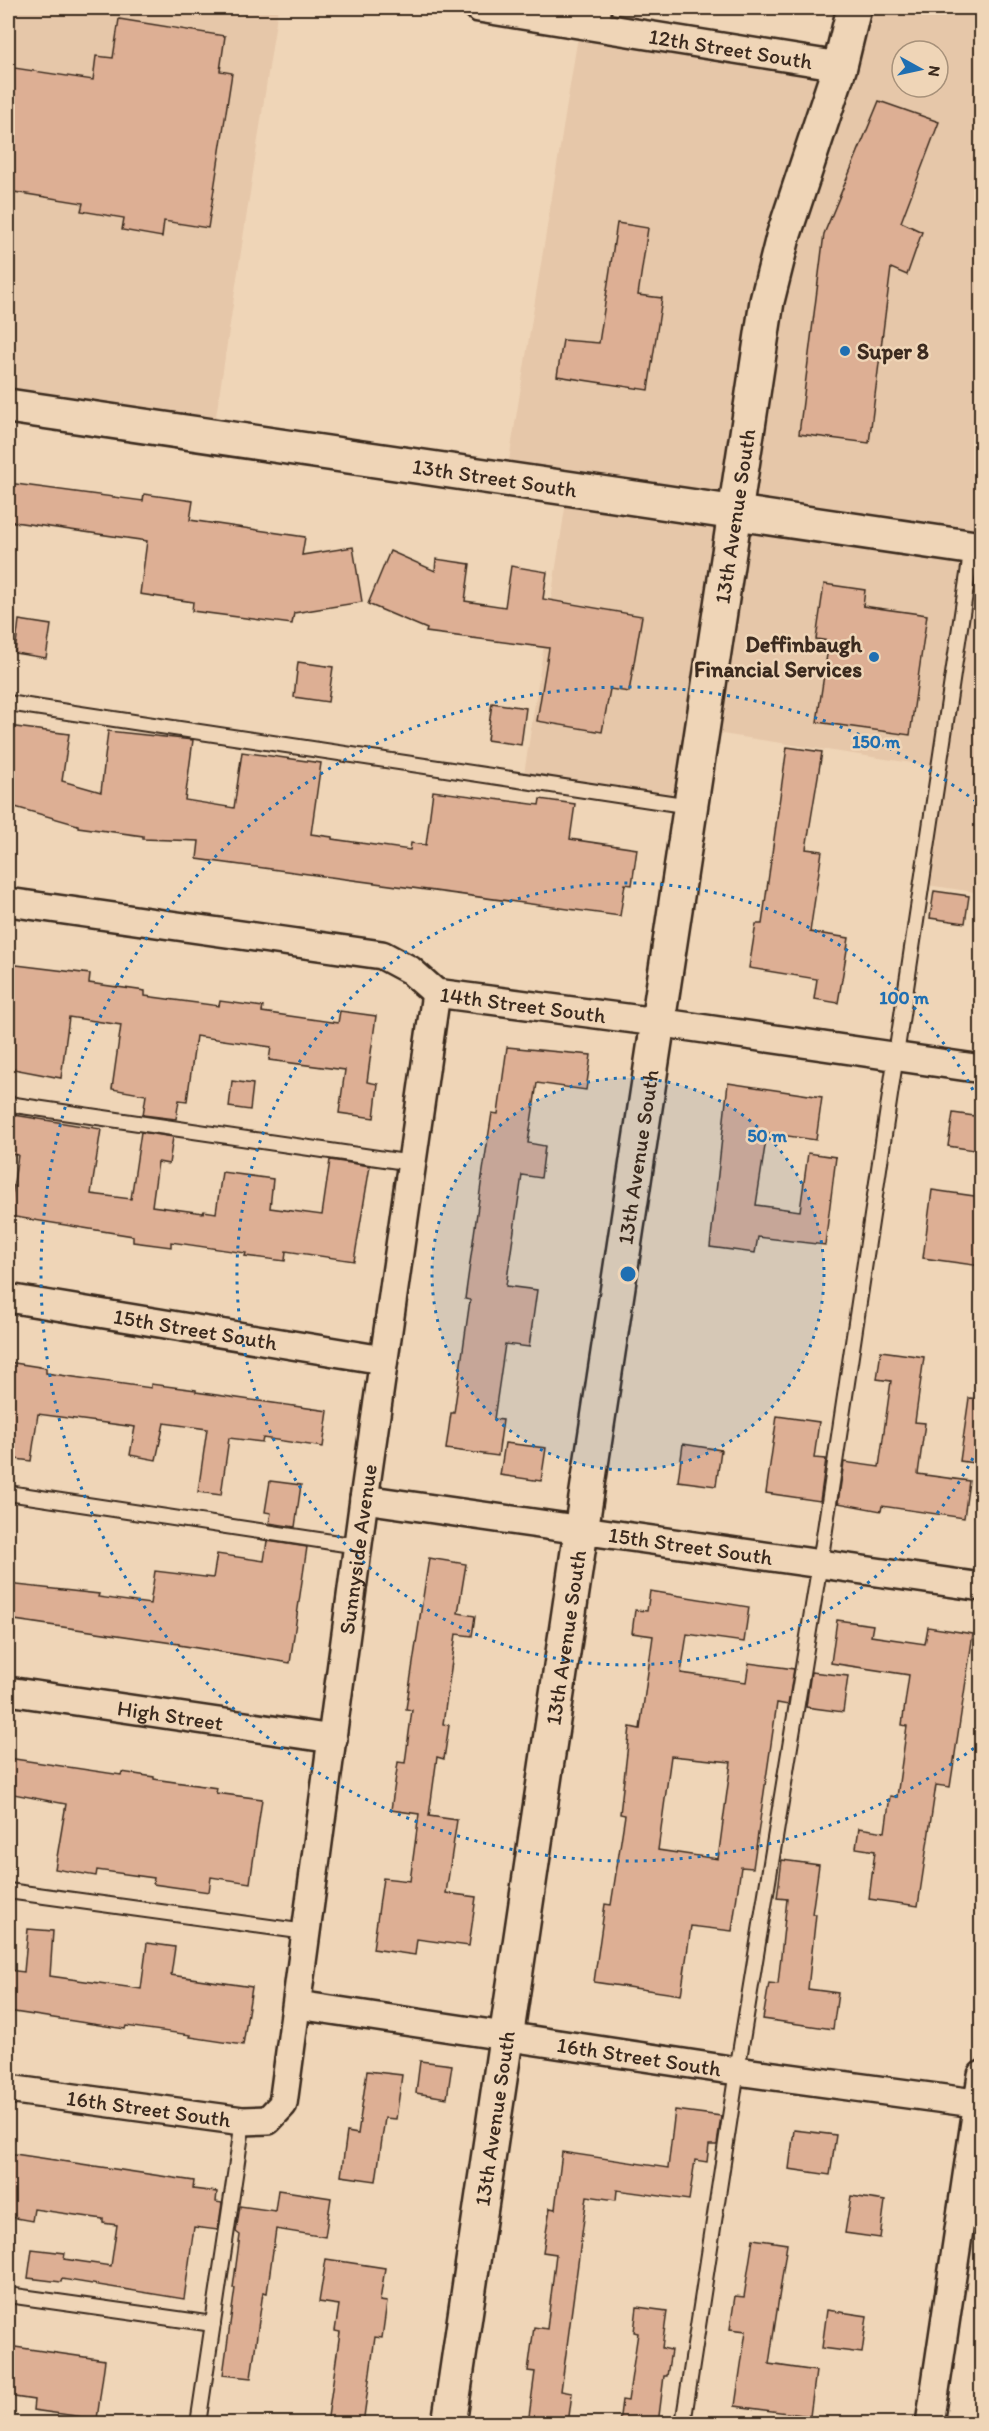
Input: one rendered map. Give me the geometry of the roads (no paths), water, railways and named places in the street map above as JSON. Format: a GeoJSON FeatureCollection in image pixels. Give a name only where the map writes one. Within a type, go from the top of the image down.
{"type":"FeatureCollection","features":[{"type":"Feature","properties":{"kind":"street","name":"12th Street South"},"geometry":{"type":"LineString","coordinates":[[479,8],[603,18],[840,66]]}},
{"type":"Feature","properties":{"kind":"street","name":"13th Avenue South"},"geometry":{"type":"LineString","coordinates":[[449,2424],[657,1022],[767,301],[783,237],[840,66],[854,8]]}},
{"type":"Feature","properties":{"kind":"street","name":"13th Street South"},"geometry":{"type":"LineString","coordinates":[[8,406],[977,548]]}},
{"type":"Feature","properties":{"kind":"street","name":"14th Street South"},"geometry":{"type":"LineString","coordinates":[[8,902],[382,955],[410,970],[436,993],[657,1022],[981,1069]]}},
{"type":"Feature","properties":{"kind":"street","name":"Sunnyside Avenue"},"geometry":{"type":"LineString","coordinates":[[284,2104],[383,1360],[436,993]]}},
{"type":"Feature","properties":{"kind":"street","name":"15th Street South"},"geometry":{"type":"LineString","coordinates":[[8,1298],[383,1360]]}},
{"type":"Feature","properties":{"kind":"street","name":"15th Street South"},"geometry":{"type":"LineString","coordinates":[[364,1499],[981,1587]]}},
{"type":"Feature","properties":{"kind":"street","name":"High Street"},"geometry":{"type":"LineString","coordinates":[[8,1691],[333,1739]]}},
{"type":"Feature","properties":{"kind":"street","name":"16th Street South"},"geometry":{"type":"LineString","coordinates":[[298,2005],[737,2071],[979,2104]]}},
{"type":"Feature","properties":{"kind":"street"},"geometry":{"type":"LineString","coordinates":[[930,2424],[979,2104],[981,2075]]}},
{"type":"Feature","properties":{"kind":"street","name":"16th Street South"},"geometry":{"type":"LineString","coordinates":[[8,2089],[243,2121],[268,2120],[284,2104]]}},
{"type":"Feature","properties":{"kind":"lane"},"geometry":{"type":"LineString","coordinates":[[682,2424],[820,1563],[895,1057],[977,548]]}},
{"type":"Feature","properties":{"kind":"lane"},"geometry":{"type":"LineString","coordinates":[[8,703],[690,806]]}},
{"type":"Feature","properties":{"kind":"lane"},"geometry":{"type":"LineString","coordinates":[[8,1104],[412,1163]]}},
{"type":"Feature","properties":{"kind":"lane"},"geometry":{"type":"LineString","coordinates":[[8,1493],[358,1546]]}},
{"type":"Feature","properties":{"kind":"lane"},"geometry":{"type":"LineString","coordinates":[[8,1891],[306,1932]]}},
{"type":"Feature","properties":{"kind":"lane"},"geometry":{"type":"LineString","coordinates":[[198,2424],[243,2121]]}},
{"type":"Feature","properties":{"kind":"lane"},"geometry":{"type":"LineString","coordinates":[[8,2295],[213,2324]]}},
{"type":"Feature","properties":{"kind":"place","name":"Super 8"},"geometry":{"type":"Point","coordinates":[845,351]}},
{"type":"Feature","properties":{"kind":"place","name":"Deffinbaugh Financial Services"},"geometry":{"type":"Point","coordinates":[874,657]}}]}
